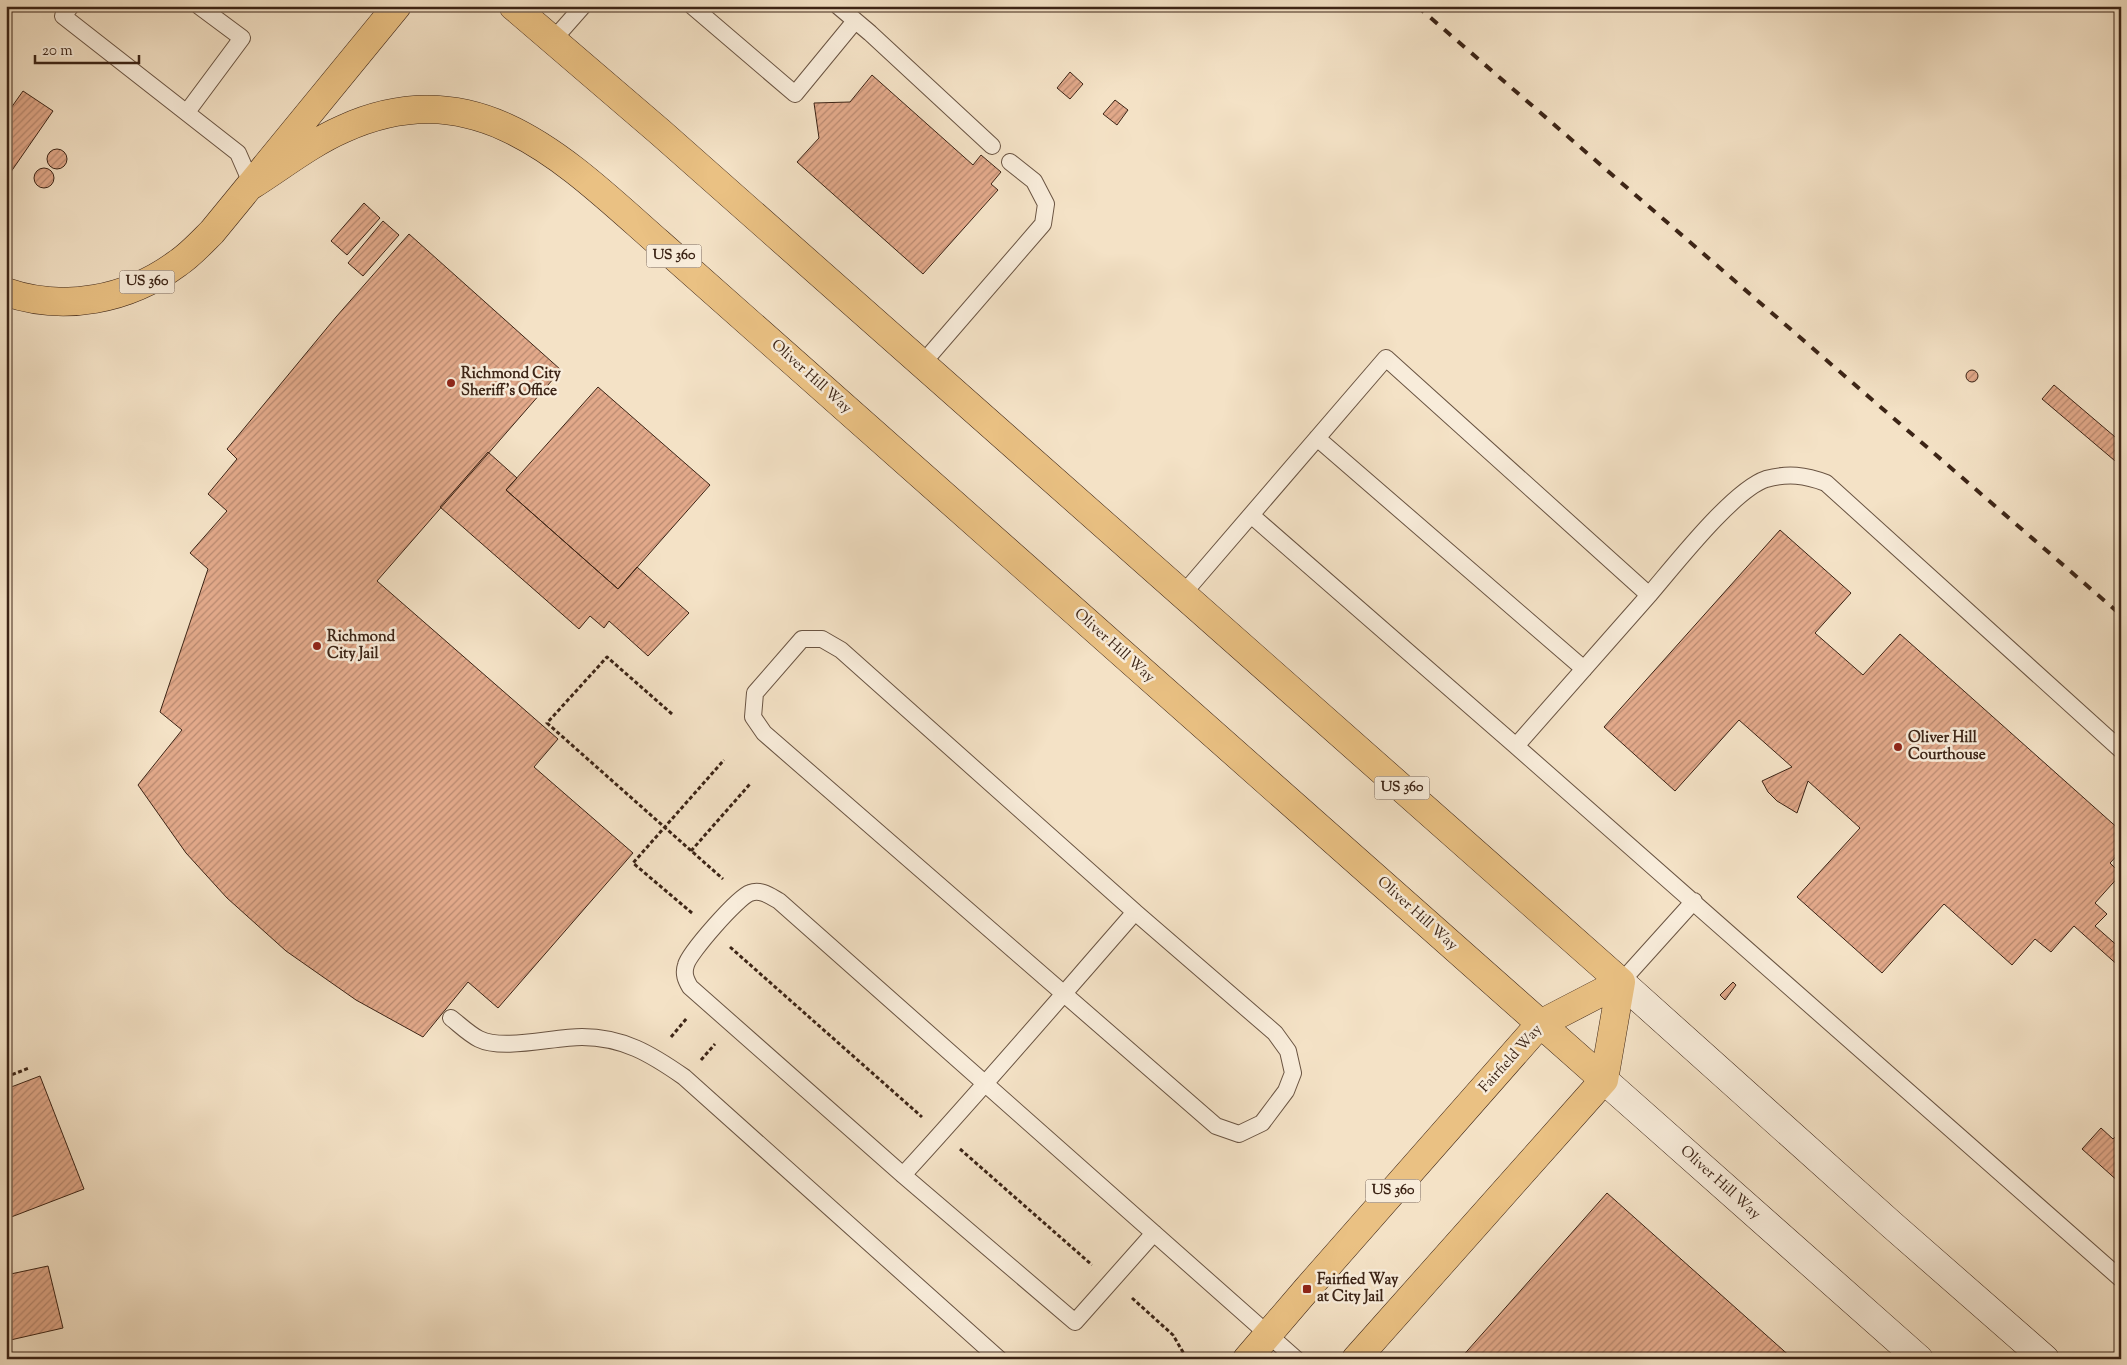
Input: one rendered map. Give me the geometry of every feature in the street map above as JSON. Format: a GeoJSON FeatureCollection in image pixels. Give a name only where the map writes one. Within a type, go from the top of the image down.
{"type":"FeatureCollection","features":[{"type":"Feature","properties":{"kind":"main road"},"geometry":{"type":"LineString","coordinates":[[252,185],[397,6]]}},
{"type":"Feature","properties":{"kind":"main road","name":"US 360"},"geometry":{"type":"LineString","coordinates":[[514,6],[1621,982]]}},
{"type":"Feature","properties":{"kind":"main road","name":"Oliver Hill Way"},"geometry":{"type":"LineString","coordinates":[[252,185],[319,141],[343,129],[395,113],[455,112],[478,117],[514,130],[540,144],[591,184],[659,243],[1919,1359]]}},
{"type":"Feature","properties":{"kind":"main road","name":"US 360"},"geometry":{"type":"LineString","coordinates":[[6,292],[27,299],[78,302],[114,295],[145,283],[178,263],[212,232],[252,185]]}},
{"type":"Feature","properties":{"kind":"main road"},"geometry":{"type":"LineString","coordinates":[[1356,1359],[1604,1080],[1621,982]]}},
{"type":"Feature","properties":{"kind":"main road"},"geometry":{"type":"LineString","coordinates":[[1621,982],[1892,1225],[2045,1359]]}},
{"type":"Feature","properties":{"kind":"main road","name":"Fairfield Way"},"geometry":{"type":"LineString","coordinates":[[1248,1359],[1540,1024],[1621,982]]}},
{"type":"Feature","properties":{"kind":"lane"},"geometry":{"type":"LineString","coordinates":[[70,6],[63,16],[238,153],[252,185]]}},
{"type":"Feature","properties":{"kind":"lane"},"geometry":{"type":"LineString","coordinates":[[186,112],[242,38],[199,6]]}},
{"type":"Feature","properties":{"kind":"lane"},"geometry":{"type":"LineString","coordinates":[[553,40],[583,6]]}},
{"type":"Feature","properties":{"kind":"lane"},"geometry":{"type":"LineString","coordinates":[[692,6],[795,94],[855,21]]}},
{"type":"Feature","properties":{"kind":"lane"},"geometry":{"type":"LineString","coordinates":[[838,6],[992,146]]}},
{"type":"Feature","properties":{"kind":"lane"},"geometry":{"type":"LineString","coordinates":[[922,364],[1043,224],[1046,204],[1034,181],[1010,162]]}},
{"type":"Feature","properties":{"kind":"lane"},"geometry":{"type":"LineString","coordinates":[[1182,594],[1386,358],[1649,595]]}},
{"type":"Feature","properties":{"kind":"lane"},"geometry":{"type":"LineString","coordinates":[[1317,438],[1584,668]]}},
{"type":"Feature","properties":{"kind":"lane"},"geometry":{"type":"LineString","coordinates":[[1516,746],[1726,508],[1746,490],[1764,480],[1787,475],[1805,475],[1826,483],[2121,750]]}},
{"type":"Feature","properties":{"kind":"lane"},"geometry":{"type":"LineString","coordinates":[[1251,515],[1694,901],[2121,1279]]}},
{"type":"Feature","properties":{"kind":"lane"},"geometry":{"type":"LineString","coordinates":[[802,639],[822,639],[841,650],[1136,912],[1274,1033],[1288,1051],[1292,1073],[1286,1091],[1262,1123],[1239,1134],[1216,1126],[764,733],[753,717],[755,694],[802,639]]}},
{"type":"Feature","properties":{"kind":"lane"},"geometry":{"type":"LineString","coordinates":[[1154,1233],[1075,1322],[903,1175],[690,987],[685,977],[686,965],[692,952],[740,898],[751,892],[765,893],[779,901],[985,1084],[1154,1233],[1296,1359]]}},
{"type":"Feature","properties":{"kind":"lane"},"geometry":{"type":"LineString","coordinates":[[1621,982],[1694,901]]}},
{"type":"Feature","properties":{"kind":"lane"},"geometry":{"type":"LineString","coordinates":[[903,1175],[1136,912]]}},
{"type":"Feature","properties":{"kind":"lane"},"geometry":{"type":"LineString","coordinates":[[451,1018],[477,1039],[492,1044],[582,1037],[616,1041],[638,1048],[663,1062],[691,1083],[999,1359]]}},
{"type":"Feature","properties":{"kind":"path"},"geometry":{"type":"LineString","coordinates":[[672,714],[607,657],[547,723],[722,879]]}},
{"type":"Feature","properties":{"kind":"path"},"geometry":{"type":"LineString","coordinates":[[692,914],[633,863],[724,760]]}},
{"type":"Feature","properties":{"kind":"path"},"geometry":{"type":"LineString","coordinates":[[691,851],[750,784]]}},
{"type":"Feature","properties":{"kind":"path"},"geometry":{"type":"LineString","coordinates":[[724,941],[926,1120]]}},
{"type":"Feature","properties":{"kind":"path"},"geometry":{"type":"LineString","coordinates":[[671,1037],[690,1014]]}},
{"type":"Feature","properties":{"kind":"path"},"geometry":{"type":"LineString","coordinates":[[699,1062],[719,1039]]}},
{"type":"Feature","properties":{"kind":"path"},"geometry":{"type":"LineString","coordinates":[[6,1077],[29,1068]]}},
{"type":"Feature","properties":{"kind":"path"},"geometry":{"type":"LineString","coordinates":[[956,1145],[1098,1270]]}},
{"type":"Feature","properties":{"kind":"path"},"geometry":{"type":"LineString","coordinates":[[1127,1295],[1173,1336],[1187,1359]]}},
{"type":"Feature","properties":{"kind":"building"},"geometry":{"type":"Polygon","coordinates":[[[1070,72],[1083,84],[1070,99],[1057,88],[1070,72]]]}},
{"type":"Feature","properties":{"kind":"building"},"geometry":{"type":"Polygon","coordinates":[[[872,75],[973,165],[981,155],[1001,172],[991,184],[998,190],[923,274],[797,162],[819,138],[814,103],[850,102],[872,75]]]}},
{"type":"Feature","properties":{"kind":"building"},"geometry":{"type":"Polygon","coordinates":[[[23,91],[53,111],[6,179],[6,115],[23,91]]]}},
{"type":"Feature","properties":{"kind":"building"},"geometry":{"type":"Polygon","coordinates":[[[1115,100],[1128,110],[1117,125],[1103,114],[1115,100]]]}},
{"type":"Feature","properties":{"kind":"building"},"geometry":{"type":"Polygon","coordinates":[[[57,149],[64,152],[67,159],[64,166],[57,169],[50,166],[47,159],[50,152],[57,149]]]}},
{"type":"Feature","properties":{"kind":"building"},"geometry":{"type":"Polygon","coordinates":[[[44,168],[51,171],[54,178],[51,185],[44,188],[37,185],[34,178],[37,171],[44,168]]]}},
{"type":"Feature","properties":{"kind":"building"},"geometry":{"type":"Polygon","coordinates":[[[364,203],[380,218],[347,255],[331,241],[364,203]]]}},
{"type":"Feature","properties":{"kind":"building"},"geometry":{"type":"Polygon","coordinates":[[[383,221],[399,235],[363,276],[348,263],[383,221]]]}},
{"type":"Feature","properties":{"kind":"building","name":"Richmond City Jail"},"geometry":{"type":"Polygon","coordinates":[[[409,234],[561,370],[377,581],[558,739],[534,767],[633,853],[498,1008],[468,982],[423,1037],[356,1000],[286,951],[227,898],[186,853],[138,785],[182,730],[160,712],[208,569],[190,553],[227,511],[208,494],[237,459],[227,449],[336,317],[409,234]]]}},
{"type":"Feature","properties":{"kind":"building"},"geometry":{"type":"Polygon","coordinates":[[[1970,370],[1974,370],[1978,376],[1974,382],[1970,382],[1966,378],[1966,374],[1970,370]]]}},
{"type":"Feature","properties":{"kind":"building"},"geometry":{"type":"Polygon","coordinates":[[[2054,385],[2121,442],[2121,466],[2042,399],[2054,385]]]}},
{"type":"Feature","properties":{"kind":"building"},"geometry":{"type":"Polygon","coordinates":[[[598,387],[710,485],[618,589],[506,490],[598,387]]]}},
{"type":"Feature","properties":{"kind":"building"},"geometry":{"type":"Polygon","coordinates":[[[488,452],[517,478],[506,490],[618,589],[637,567],[689,613],[648,656],[609,621],[604,628],[590,616],[579,629],[440,507],[488,452]]]}},
{"type":"Feature","properties":{"kind":"building","name":"Oliver Hill Courthouse"},"geometry":{"type":"Polygon","coordinates":[[[1780,530],[1851,593],[1815,633],[1863,675],[1900,634],[2121,831],[2121,851],[2110,863],[2121,874],[2095,903],[2107,914],[2095,926],[2121,949],[2121,968],[2074,926],[2051,952],[2035,939],[2012,965],[1944,904],[1882,973],[1797,897],[1860,828],[1808,781],[1797,813],[1777,801],[1768,792],[1762,781],[1792,767],[1739,720],[1675,791],[1604,727],[1780,530]]]}},
{"type":"Feature","properties":{"kind":"building"},"geometry":{"type":"Polygon","coordinates":[[[1733,982],[1736,985],[1725,1000],[1720,995],[1733,982]]]}},
{"type":"Feature","properties":{"kind":"building"},"geometry":{"type":"Polygon","coordinates":[[[40,1076],[84,1189],[6,1219],[6,1089],[40,1076]]]}},
{"type":"Feature","properties":{"kind":"building"},"geometry":{"type":"Polygon","coordinates":[[[2101,1128],[2113,1139],[2121,1131],[2120,1183],[2082,1149],[2101,1128]]]}},
{"type":"Feature","properties":{"kind":"building"},"geometry":{"type":"Polygon","coordinates":[[[1607,1193],[1793,1359],[1460,1359],[1607,1193]]]}},
{"type":"Feature","properties":{"kind":"building"},"geometry":{"type":"Polygon","coordinates":[[[48,1266],[63,1328],[6,1341],[6,1275],[48,1266]]]}},
{"type":"Feature","properties":{"kind":"railway"},"geometry":{"type":"LineString","coordinates":[[1417,6],[2121,615]]}},
{"type":"Feature","properties":{"kind":"place","name":"Richmond City Sheriff's Office"},"geometry":{"type":"Point","coordinates":[451,383]}},
{"type":"Feature","properties":{"kind":"place","name":"Richmond City Jail"},"geometry":{"type":"Point","coordinates":[317,646]}},
{"type":"Feature","properties":{"kind":"place","name":"Oliver Hill Courthouse"},"geometry":{"type":"Point","coordinates":[1898,747]}},
{"type":"Feature","properties":{"kind":"place","name":"Fairfied Way at City Jail"},"geometry":{"type":"Point","coordinates":[1307,1289]}}]}
